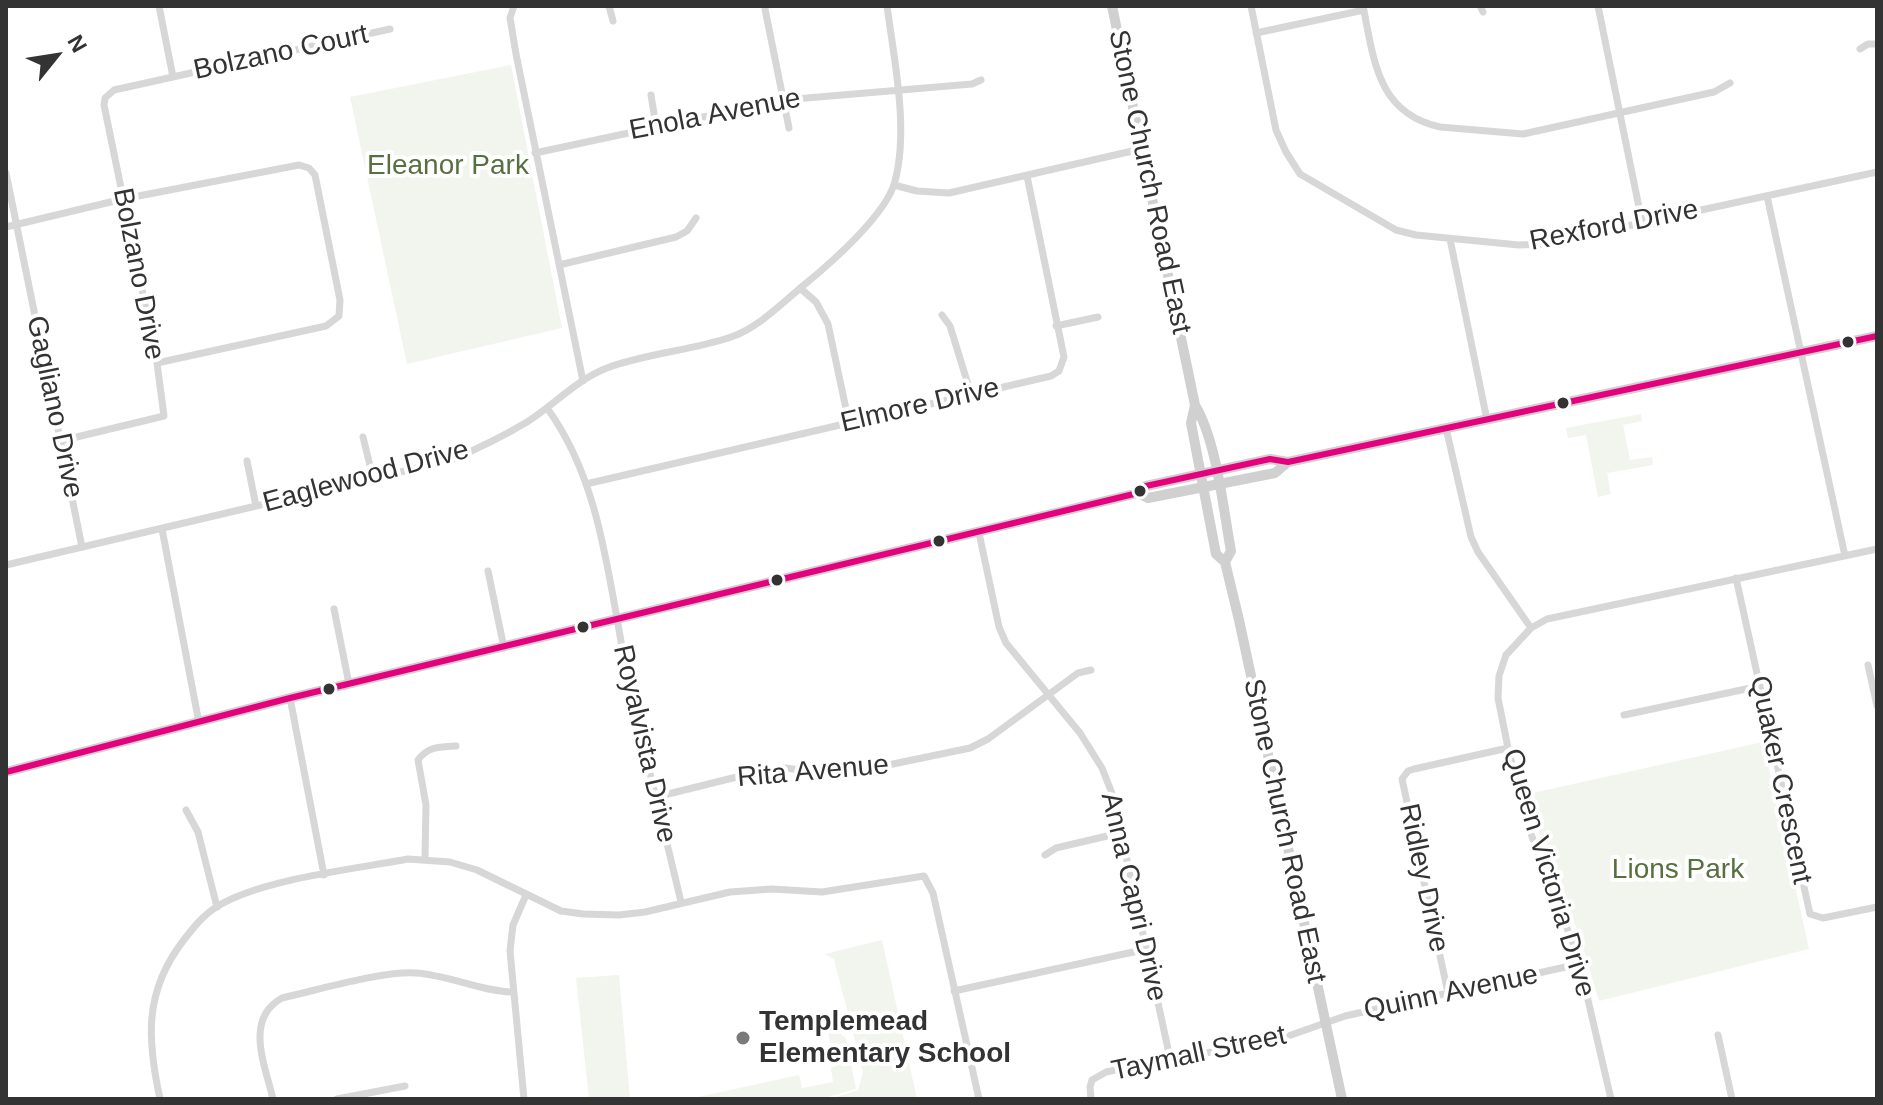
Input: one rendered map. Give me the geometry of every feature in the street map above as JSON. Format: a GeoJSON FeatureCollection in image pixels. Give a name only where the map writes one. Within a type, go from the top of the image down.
{"type":"FeatureCollection","features":[{"type":"Feature","properties":{"kind":"main road","name":"Stone Church Road East"},"geometry":{"type":"LineString","coordinates":[[1112,6],[1195,405],[1205,421],[1231,551],[1225,562]]}},
{"type":"Feature","properties":{"kind":"main road"},"geometry":{"type":"LineString","coordinates":[[6,772],[290,698],[764,582],[979,533],[1138,493],[1146,486],[1270,459],[1288,462],[1877,336]]}},
{"type":"Feature","properties":{"kind":"main road","name":"Stone Church Road East"},"geometry":{"type":"LineString","coordinates":[[1195,405],[1191,423],[1216,554],[1225,562],[1342,1099]]}},
{"type":"Feature","properties":{"kind":"main road"},"geometry":{"type":"LineString","coordinates":[[1138,493],[1148,498],[1218,485],[1275,473],[1288,462]]}},
{"type":"Feature","properties":{"kind":"street"},"geometry":{"type":"LineString","coordinates":[[159,6],[173,77]]}},
{"type":"Feature","properties":{"kind":"street"},"geometry":{"type":"LineString","coordinates":[[514,6],[510,21],[583,381]]}},
{"type":"Feature","properties":{"kind":"street"},"geometry":{"type":"LineString","coordinates":[[609,6],[613,21]]}},
{"type":"Feature","properties":{"kind":"street","name":"Eaglewood Drive"},"geometry":{"type":"LineString","coordinates":[[6,565],[451,460],[485,445],[605,369],[746,331],[868,227],[894,185],[901,138],[887,6]]}},
{"type":"Feature","properties":{"kind":"street","name":"Rexford Drive"},"geometry":{"type":"LineString","coordinates":[[1251,6],[1276,130],[1300,174],[1396,230],[1450,239],[1514,245],[1544,244],[1877,172]]}},
{"type":"Feature","properties":{"kind":"street"},"geometry":{"type":"LineString","coordinates":[[1598,6],[1642,222]]}},
{"type":"Feature","properties":{"kind":"street"},"geometry":{"type":"LineString","coordinates":[[1256,33],[1364,8],[1380,80],[1391,99],[1404,111],[1428,124],[1523,134],[1714,92],[1730,83]]}},
{"type":"Feature","properties":{"kind":"street"},"geometry":{"type":"LineString","coordinates":[[765,9],[789,128]]}},
{"type":"Feature","properties":{"kind":"street","name":"Bolzano Court"},"geometry":{"type":"LineString","coordinates":[[173,77],[390,29]]}},
{"type":"Feature","properties":{"kind":"street"},"geometry":{"type":"LineString","coordinates":[[1860,49],[1868,44],[1877,44]]}},
{"type":"Feature","properties":{"kind":"street","name":"Bolzano Drive"},"geometry":{"type":"LineString","coordinates":[[60,441],[164,416],[157,363],[104,105],[105,98],[114,90],[173,77]]}},
{"type":"Feature","properties":{"kind":"street","name":"Enola Avenue"},"geometry":{"type":"LineString","coordinates":[[535,153],[783,100],[972,84],[981,80]]}},
{"type":"Feature","properties":{"kind":"street"},"geometry":{"type":"LineString","coordinates":[[651,95],[656,126]]}},
{"type":"Feature","properties":{"kind":"street"},"geometry":{"type":"LineString","coordinates":[[894,185],[917,191],[949,193],[1141,149]]}},
{"type":"Feature","properties":{"kind":"street"},"geometry":{"type":"LineString","coordinates":[[6,227],[123,199],[299,165],[309,168],[315,175],[340,300],[339,316],[326,326],[157,363]]}},
{"type":"Feature","properties":{"kind":"street","name":"Gagliano Drive"},"geometry":{"type":"LineString","coordinates":[[6,173],[82,547]]}},
{"type":"Feature","properties":{"kind":"street","name":"Elmore Drive"},"geometry":{"type":"LineString","coordinates":[[586,484],[1051,376],[1059,371],[1064,357],[1027,176]]}},
{"type":"Feature","properties":{"kind":"street"},"geometry":{"type":"LineString","coordinates":[[1767,196],[1845,556]]}},
{"type":"Feature","properties":{"kind":"street"},"geometry":{"type":"LineString","coordinates":[[559,265],[676,237],[687,231],[696,218]]}},
{"type":"Feature","properties":{"kind":"street"},"geometry":{"type":"LineString","coordinates":[[1450,239],[1487,420]]}},
{"type":"Feature","properties":{"kind":"street"},"geometry":{"type":"LineString","coordinates":[[800,288],[816,302],[828,324],[849,423]]}},
{"type":"Feature","properties":{"kind":"street"},"geometry":{"type":"LineString","coordinates":[[942,315],[950,326],[971,394]]}},
{"type":"Feature","properties":{"kind":"street"},"geometry":{"type":"LineString","coordinates":[[1056,326],[1098,317]]}},
{"type":"Feature","properties":{"kind":"street","name":"Royalvista Drive"},"geometry":{"type":"LineString","coordinates":[[547,408],[570,444],[586,484],[609,572],[616,620],[681,902]]}},
{"type":"Feature","properties":{"kind":"street"},"geometry":{"type":"LineString","coordinates":[[1446,428],[1471,537],[1478,552],[1531,628]]}},
{"type":"Feature","properties":{"kind":"street"},"geometry":{"type":"LineString","coordinates":[[363,437],[373,478]]}},
{"type":"Feature","properties":{"kind":"street"},"geometry":{"type":"LineString","coordinates":[[247,461],[256,506]]}},
{"type":"Feature","properties":{"kind":"street"},"geometry":{"type":"LineString","coordinates":[[162,529],[199,723]]}},
{"type":"Feature","properties":{"kind":"street","name":"Anna Capri Drive"},"geometry":{"type":"LineString","coordinates":[[979,533],[1002,635],[1016,658],[1080,733],[1102,768],[1113,796],[1170,1058]]}},
{"type":"Feature","properties":{"kind":"street","name":"Queen Victoria Drive"},"geometry":{"type":"LineString","coordinates":[[1611,1099],[1579,964],[1528,826],[1508,748],[1498,698],[1499,676],[1506,655],[1531,628],[1558,616],[1877,549]]}},
{"type":"Feature","properties":{"kind":"street"},"geometry":{"type":"LineString","coordinates":[[488,571],[504,648]]}},
{"type":"Feature","properties":{"kind":"street","name":"Quaker Crescent"},"geometry":{"type":"LineString","coordinates":[[1736,578],[1810,914],[1823,918],[1877,907]]}},
{"type":"Feature","properties":{"kind":"street"},"geometry":{"type":"LineString","coordinates":[[334,609],[349,684]]}},
{"type":"Feature","properties":{"kind":"street"},"geometry":{"type":"LineString","coordinates":[[1868,665],[1877,706]]}},
{"type":"Feature","properties":{"kind":"street","name":"Rita Avenue"},"geometry":{"type":"LineString","coordinates":[[656,797],[765,770],[785,768],[840,775],[970,748],[988,739],[1078,673],[1091,670]]}},
{"type":"Feature","properties":{"kind":"street"},"geometry":{"type":"LineString","coordinates":[[1624,715],[1760,686]]}},
{"type":"Feature","properties":{"kind":"street"},"geometry":{"type":"LineString","coordinates":[[290,698],[324,875]]}},
{"type":"Feature","properties":{"kind":"street"},"geometry":{"type":"LineString","coordinates":[[425,858],[426,805],[418,760],[424,752],[433,748],[456,746]]}},
{"type":"Feature","properties":{"kind":"street","name":"Ridley Drive"},"geometry":{"type":"LineString","coordinates":[[1448,993],[1402,779],[1414,769],[1508,748]]}},
{"type":"Feature","properties":{"kind":"street"},"geometry":{"type":"LineString","coordinates":[[186,810],[198,832],[217,907]]}},
{"type":"Feature","properties":{"kind":"street"},"geometry":{"type":"LineString","coordinates":[[1045,855],[1056,848],[1120,833]]}},
{"type":"Feature","properties":{"kind":"street"},"geometry":{"type":"LineString","coordinates":[[160,1099],[151,1049],[152,1003],[169,959],[195,925],[217,907],[262,888],[425,858],[477,870],[561,911],[583,914],[645,912],[730,892],[772,889],[822,892],[924,876],[933,893],[979,1099]]}},
{"type":"Feature","properties":{"kind":"street"},"geometry":{"type":"LineString","coordinates":[[524,1099],[512,992],[510,940],[526,895]]}},
{"type":"Feature","properties":{"kind":"street"},"geometry":{"type":"LineString","coordinates":[[954,991],[1147,949]]}},
{"type":"Feature","properties":{"kind":"street","name":"Quinn Avenue"},"geometry":{"type":"LineString","coordinates":[[1324,1023],[1579,964]]}},
{"type":"Feature","properties":{"kind":"street"},"geometry":{"type":"LineString","coordinates":[[273,1099],[259,1028],[267,1009],[282,998],[400,973],[434,976],[512,992]]}},
{"type":"Feature","properties":{"kind":"street","name":"Taymall Street"},"geometry":{"type":"LineString","coordinates":[[1091,1099],[1090,1087],[1098,1075],[1170,1058],[1260,1046],[1324,1023]]}},
{"type":"Feature","properties":{"kind":"street"},"geometry":{"type":"LineString","coordinates":[[1718,1035],[1732,1099]]}},
{"type":"Feature","properties":{"kind":"street"},"geometry":{"type":"LineString","coordinates":[[337,1099],[405,1086]]}},
{"type":"Feature","properties":{"kind":"green space","name":"Eleanor Park"},"geometry":{"type":"Polygon","coordinates":[[[511,65],[562,328],[407,364],[350,97],[511,65]]]}},
{"type":"Feature","properties":{"kind":"green space"},"geometry":{"type":"Polygon","coordinates":[[[1641,414],[1642,421],[1623,425],[1630,460],[1652,457],[1653,465],[1607,473],[1611,494],[1598,497],[1586,435],[1568,438],[1566,428],[1641,414]]]}},
{"type":"Feature","properties":{"kind":"green space","name":"Lions Park"},"geometry":{"type":"Polygon","coordinates":[[[1763,742],[1809,949],[1599,1001],[1579,934],[1532,817],[1528,794],[1763,742]]]}},
{"type":"Feature","properties":{"kind":"green space"},"geometry":{"type":"Polygon","coordinates":[[[882,940],[917,1099],[830,1099],[858,1090],[863,1072],[834,959],[825,954],[882,940]]]}},
{"type":"Feature","properties":{"kind":"green space"},"geometry":{"type":"Polygon","coordinates":[[[619,975],[630,1099],[589,1099],[576,978],[619,975]]]}},
{"type":"Feature","properties":{"kind":"green space"},"geometry":{"type":"Polygon","coordinates":[[[835,1030],[846,1038],[856,1089],[821,1099],[689,1099],[799,1075],[802,1088],[833,1082],[831,1068],[835,1066],[828,1032],[835,1030]]]}},
{"type":"Feature","properties":{"kind":"transit line"},"geometry":{"type":"LineString","coordinates":[[6,772],[290,698],[1138,493],[1146,486],[1270,459],[1288,462],[1877,336]]}},
{"type":"Feature","properties":{"kind":"place","name":"Templemead Elementary School"},"geometry":{"type":"Point","coordinates":[743,1038]}}]}
